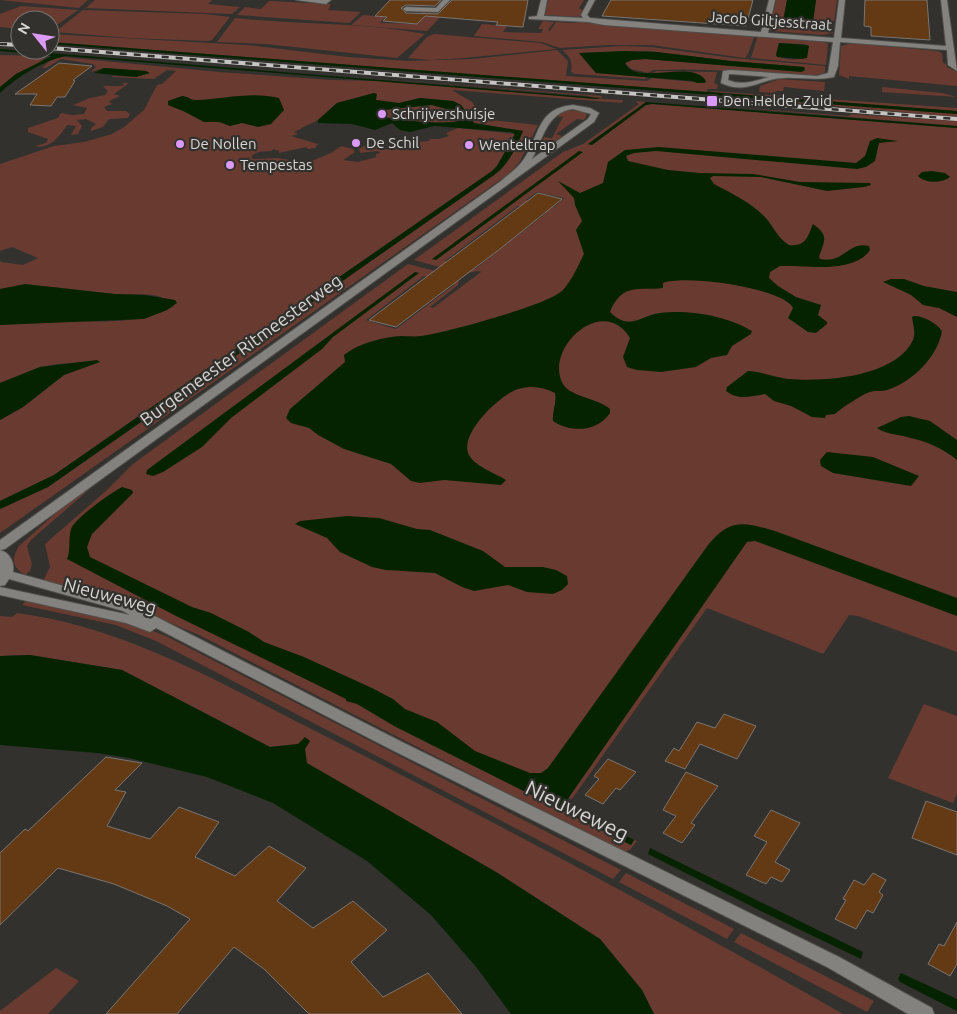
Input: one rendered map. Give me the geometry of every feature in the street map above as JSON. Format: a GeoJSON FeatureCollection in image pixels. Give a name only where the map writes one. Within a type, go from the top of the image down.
{"type":"FeatureCollection","features":[{"type":"Feature","properties":{"kind":"street"},"geometry":{"type":"LineString","coordinates":[[299,0],[326,2],[328,0]]}},
{"type":"Feature","properties":{"kind":"street"},"geometry":{"type":"LineString","coordinates":[[418,9],[426,0]]}},
{"type":"Feature","properties":{"kind":"street"},"geometry":{"type":"LineString","coordinates":[[406,9],[438,10],[447,0]]}},
{"type":"Feature","properties":{"kind":"street"},"geometry":{"type":"LineString","coordinates":[[540,18],[544,0]]}},
{"type":"Feature","properties":{"kind":"street"},"geometry":{"type":"LineString","coordinates":[[588,20],[584,14],[592,0]]}},
{"type":"Feature","properties":{"kind":"street"},"geometry":{"type":"LineString","coordinates":[[764,34],[772,0]]}},
{"type":"Feature","properties":{"kind":"street"},"geometry":{"type":"LineString","coordinates":[[779,76],[748,85],[729,84],[724,81],[726,74],[730,72],[816,78],[833,73],[842,0]]}},
{"type":"Feature","properties":{"kind":"street"},"geometry":{"type":"LineString","coordinates":[[944,0],[949,13],[952,65],[957,69]]}},
{"type":"Feature","properties":{"kind":"street","name":"Jacob Giltjesstraat"},"geometry":{"type":"LineString","coordinates":[[531,18],[588,20],[950,48]]}},
{"type":"Feature","properties":{"kind":"street","name":"Burgemeester Ritmeesterweg"},"geometry":{"type":"LineString","coordinates":[[0,546],[104,469],[503,184],[591,120],[595,114],[589,110],[576,107],[564,107],[555,110],[545,124],[528,160],[503,184]]}},
{"type":"Feature","properties":{"kind":"street"},"geometry":{"type":"LineString","coordinates":[[0,554],[6,560],[8,567],[3,578]]}},
{"type":"Feature","properties":{"kind":"street","name":"Nieuweweg"},"geometry":{"type":"LineString","coordinates":[[3,578],[128,608],[406,750],[833,962],[926,1014]]}},
{"type":"Feature","properties":{"kind":"street","name":"Nieuweweg"},"geometry":{"type":"LineString","coordinates":[[0,590],[129,619],[208,648]]}},
{"type":"Feature","properties":{"kind":"shaded area"},"geometry":{"type":"Polygon","coordinates":[[[0,0],[88,0],[79,8],[0,0]]]}},
{"type":"Feature","properties":{"kind":"shaded area"},"geometry":{"type":"Polygon","coordinates":[[[95,0],[212,0],[208,4],[240,7],[232,14],[86,8],[95,0]]]}},
{"type":"Feature","properties":{"kind":"shaded area"},"geometry":{"type":"Polygon","coordinates":[[[548,0],[584,0],[579,8],[582,10],[580,17],[545,15],[548,0]]]}},
{"type":"Feature","properties":{"kind":"shaded area"},"geometry":{"type":"Polygon","coordinates":[[[776,0],[787,0],[782,25],[801,29],[812,28],[816,0],[837,0],[831,28],[833,28],[833,33],[823,35],[770,31],[776,0]]]}},
{"type":"Feature","properties":{"kind":"shaded area"},"geometry":{"type":"Polygon","coordinates":[[[787,0],[816,0],[812,28],[782,27],[787,0]]]}},
{"type":"Feature","properties":{"kind":"shaded area"},"geometry":{"type":"Polygon","coordinates":[[[269,1],[331,4],[328,10],[361,12],[349,23],[237,15],[245,7],[261,9],[269,1]]]}},
{"type":"Feature","properties":{"kind":"shaded area"},"geometry":{"type":"Polygon","coordinates":[[[21,6],[78,10],[60,23],[60,10],[10,10],[21,6]]]}},
{"type":"Feature","properties":{"kind":"shaded area"},"geometry":{"type":"Polygon","coordinates":[[[10,10],[10,28],[0,27],[0,14],[10,10]]]}},
{"type":"Feature","properties":{"kind":"shaded area"},"geometry":{"type":"Polygon","coordinates":[[[83,10],[205,14],[230,17],[212,40],[207,41],[130,38],[60,32],[60,28],[83,10]]]}},
{"type":"Feature","properties":{"kind":"shaded area"},"geometry":{"type":"Polygon","coordinates":[[[422,12],[443,14],[427,31],[351,25],[363,15],[385,17],[380,23],[418,24],[421,20],[416,20],[422,12]]]}},
{"type":"Feature","properties":{"kind":"shaded area"},"geometry":{"type":"Polygon","coordinates":[[[235,18],[378,27],[425,34],[397,58],[266,44],[217,42],[235,18]]]}},
{"type":"Feature","properties":{"kind":"shaded area"},"geometry":{"type":"Polygon","coordinates":[[[543,21],[554,22],[548,30],[550,31],[556,22],[574,23],[586,21],[755,35],[745,58],[651,45],[560,48],[542,42],[474,36],[482,24],[507,26],[503,32],[541,33],[543,29],[538,29],[543,21]]]}},
{"type":"Feature","properties":{"kind":"shaded area"},"geometry":{"type":"Polygon","coordinates":[[[434,34],[541,43],[556,49],[464,58],[430,60],[408,58],[427,37],[434,34]]]}},
{"type":"Feature","properties":{"kind":"shaded area"},"geometry":{"type":"Polygon","coordinates":[[[60,35],[247,45],[348,57],[408,61],[472,59],[557,50],[568,61],[566,76],[647,81],[652,78],[694,82],[683,72],[653,73],[656,71],[717,72],[714,83],[718,85],[717,89],[707,89],[707,92],[60,43],[60,35]]]}},
{"type":"Feature","properties":{"kind":"shaded area"},"geometry":{"type":"Polygon","coordinates":[[[758,35],[821,41],[828,44],[826,65],[751,58],[758,35]],[[779,43],[776,55],[791,59],[807,57],[805,44],[779,43]]]}},
{"type":"Feature","properties":{"kind":"shaded area"},"geometry":{"type":"Polygon","coordinates":[[[60,43],[957,111],[957,114],[60,45],[60,43]]]}},
{"type":"Feature","properties":{"kind":"shaded area"},"geometry":{"type":"Polygon","coordinates":[[[779,43],[809,46],[807,58],[777,57],[779,43]]]}},
{"type":"Feature","properties":{"kind":"shaded area"},"geometry":{"type":"Polygon","coordinates":[[[853,43],[942,53],[943,63],[957,72],[957,86],[849,76],[849,79],[839,75],[841,46],[853,43]]]}},
{"type":"Feature","properties":{"kind":"shaded area"},"geometry":{"type":"Polygon","coordinates":[[[622,46],[651,47],[734,58],[825,66],[825,72],[810,76],[693,70],[653,70],[648,73],[631,69],[625,63],[632,60],[645,59],[805,71],[804,67],[648,51],[579,53],[596,73],[646,77],[645,79],[575,74],[571,72],[572,65],[569,57],[562,50],[622,46]]]}},
{"type":"Feature","properties":{"kind":"shaded area"},"geometry":{"type":"Polygon","coordinates":[[[0,49],[10,50],[10,52],[0,51],[0,49]]]}},
{"type":"Feature","properties":{"kind":"shaded area"},"geometry":{"type":"Polygon","coordinates":[[[657,52],[804,67],[805,69],[802,72],[645,59],[632,60],[625,63],[631,70],[640,73],[689,72],[699,75],[706,81],[705,83],[697,83],[596,73],[579,53],[657,52]]]}},
{"type":"Feature","properties":{"kind":"shaded area"},"geometry":{"type":"Polygon","coordinates":[[[60,54],[601,98],[597,99],[65,56],[60,58],[60,54]]]}},
{"type":"Feature","properties":{"kind":"shaded area"},"geometry":{"type":"Polygon","coordinates":[[[0,55],[10,55],[10,60],[42,60],[16,74],[0,87],[0,55]]]}},
{"type":"Feature","properties":{"kind":"shaded area"},"geometry":{"type":"Polygon","coordinates":[[[60,58],[219,72],[332,80],[381,81],[597,99],[589,96],[387,79],[602,96],[601,99],[623,100],[622,103],[452,90],[472,102],[482,116],[491,120],[538,125],[520,161],[510,173],[0,533],[0,509],[48,487],[494,175],[508,161],[523,131],[474,123],[461,105],[453,101],[420,98],[399,103],[376,100],[374,93],[337,103],[318,120],[294,132],[298,134],[291,136],[318,144],[315,148],[308,149],[306,147],[279,153],[279,151],[273,149],[272,151],[253,155],[251,157],[253,159],[278,158],[301,162],[314,160],[331,153],[341,146],[353,149],[355,152],[343,160],[358,162],[376,157],[376,154],[381,153],[377,151],[360,153],[359,149],[366,145],[373,144],[380,150],[407,147],[406,143],[429,141],[430,139],[449,136],[446,133],[458,128],[515,134],[497,166],[492,171],[54,475],[0,501],[0,420],[23,407],[64,375],[100,361],[40,367],[0,383],[0,325],[54,321],[100,322],[132,320],[147,317],[174,306],[158,296],[29,286],[0,289],[0,260],[1,262],[23,265],[38,258],[12,247],[0,251],[0,164],[54,146],[84,142],[112,134],[124,127],[144,110],[157,85],[162,84],[176,71],[167,70],[154,79],[111,77],[136,77],[149,73],[146,71],[104,68],[90,72],[96,67],[93,64],[60,60],[60,58]]]}},
{"type":"Feature","properties":{"kind":"shaded area"},"geometry":{"type":"Polygon","coordinates":[[[44,60],[53,60],[30,70],[0,93],[0,87],[16,74],[44,60]]]}},
{"type":"Feature","properties":{"kind":"shaded area"},"geometry":{"type":"Polygon","coordinates":[[[50,60],[59,60],[46,68],[42,68],[50,60]]]}},
{"type":"Feature","properties":{"kind":"shaded area"},"geometry":{"type":"Polygon","coordinates":[[[104,68],[146,71],[150,73],[136,77],[94,73],[104,68]]]}},
{"type":"Feature","properties":{"kind":"shaded area"},"geometry":{"type":"Polygon","coordinates":[[[780,79],[825,82],[824,91],[784,87],[783,91],[776,91],[775,93],[759,92],[760,86],[780,79]]]}},
{"type":"Feature","properties":{"kind":"shaded area"},"geometry":{"type":"Polygon","coordinates":[[[122,83],[129,83],[114,94],[120,96],[109,101],[112,104],[104,107],[107,111],[126,111],[130,114],[128,118],[109,119],[103,127],[91,131],[91,128],[96,124],[86,119],[77,120],[82,126],[78,134],[71,135],[76,126],[67,125],[50,144],[40,147],[35,146],[46,143],[48,139],[28,132],[28,128],[58,118],[61,113],[72,115],[84,114],[87,108],[73,105],[90,98],[105,95],[108,91],[103,86],[124,85],[122,83]]]}},
{"type":"Feature","properties":{"kind":"shaded area"},"geometry":{"type":"Polygon","coordinates":[[[882,87],[942,93],[957,97],[882,92],[882,87]]]}},
{"type":"Feature","properties":{"kind":"shaded area"},"geometry":{"type":"Polygon","coordinates":[[[711,92],[957,108],[957,111],[711,92]]]}},
{"type":"Feature","properties":{"kind":"shaded area"},"geometry":{"type":"Polygon","coordinates":[[[374,93],[377,94],[376,100],[399,103],[420,98],[453,101],[461,105],[474,123],[523,131],[508,161],[494,175],[48,487],[0,509],[0,501],[54,475],[492,171],[497,166],[515,134],[511,132],[434,126],[410,132],[400,130],[392,123],[375,130],[352,124],[318,123],[318,120],[337,103],[374,93]],[[432,105],[383,110],[375,114],[418,122],[455,122],[461,120],[460,116],[453,111],[432,105]]]}},
{"type":"Feature","properties":{"kind":"shaded area"},"geometry":{"type":"Polygon","coordinates":[[[248,95],[269,96],[279,98],[284,110],[271,124],[258,127],[242,123],[230,126],[219,122],[204,122],[168,105],[168,101],[182,96],[196,100],[248,95]]]}},
{"type":"Feature","properties":{"kind":"shaded area"},"geometry":{"type":"Polygon","coordinates":[[[637,101],[646,102],[588,144],[592,145],[646,105],[652,104],[957,128],[957,652],[858,616],[849,615],[823,654],[707,608],[572,799],[568,798],[706,601],[556,806],[631,845],[634,840],[637,841],[630,850],[622,852],[199,635],[152,615],[43,581],[50,567],[45,544],[108,489],[133,464],[408,264],[443,273],[437,280],[424,276],[366,320],[396,329],[454,285],[442,281],[457,279],[459,281],[458,285],[430,307],[433,308],[481,272],[467,273],[461,266],[475,269],[546,213],[537,211],[545,205],[554,207],[564,198],[537,192],[526,200],[536,203],[528,208],[518,206],[445,261],[458,265],[447,269],[414,260],[563,152],[583,144],[639,104],[637,101]]]}},
{"type":"Feature","properties":{"kind":"shaded area"},"geometry":{"type":"Polygon","coordinates":[[[646,102],[957,126],[957,128],[652,104],[646,105],[592,145],[588,144],[646,102]]]}},
{"type":"Feature","properties":{"kind":"shaded area"},"geometry":{"type":"Polygon","coordinates":[[[798,103],[957,114],[957,117],[798,103]]]}},
{"type":"Feature","properties":{"kind":"shaded area"},"geometry":{"type":"Polygon","coordinates":[[[432,105],[453,111],[460,116],[461,120],[444,123],[418,122],[392,119],[375,114],[383,110],[432,105]]]}},
{"type":"Feature","properties":{"kind":"shaded area"},"geometry":{"type":"Polygon","coordinates":[[[718,106],[850,116],[850,114],[957,121],[957,126],[718,106]]]}},
{"type":"Feature","properties":{"kind":"shaded area"},"geometry":{"type":"Polygon","coordinates":[[[566,110],[582,111],[587,115],[584,120],[577,119],[556,134],[562,136],[544,149],[539,148],[544,137],[552,138],[563,117],[556,116],[566,110]]]}},
{"type":"Feature","properties":{"kind":"shaded area"},"geometry":{"type":"Polygon","coordinates":[[[877,138],[898,141],[879,143],[875,161],[866,167],[857,169],[656,151],[634,153],[626,156],[628,161],[668,170],[753,174],[800,182],[870,183],[871,185],[864,187],[827,191],[761,177],[713,176],[710,178],[714,184],[759,211],[781,239],[789,245],[803,242],[813,224],[824,235],[820,259],[828,260],[841,256],[851,249],[862,245],[869,246],[870,250],[854,262],[843,265],[832,267],[780,266],[770,272],[769,278],[778,286],[796,297],[821,305],[818,315],[827,324],[816,333],[808,332],[788,318],[793,308],[786,301],[772,294],[754,289],[691,280],[663,283],[663,288],[639,289],[626,292],[615,302],[610,312],[624,321],[635,321],[653,314],[683,312],[708,315],[731,321],[752,331],[751,334],[732,346],[727,355],[711,358],[696,367],[661,372],[637,370],[627,367],[623,357],[630,338],[619,326],[605,321],[592,324],[579,331],[568,342],[561,356],[559,370],[563,384],[578,395],[605,405],[610,409],[610,413],[598,424],[583,429],[575,429],[553,421],[555,393],[546,389],[532,387],[518,389],[510,393],[492,406],[484,415],[470,435],[467,444],[468,453],[474,462],[506,480],[501,485],[444,480],[420,483],[411,481],[391,464],[344,449],[309,428],[291,423],[286,418],[290,409],[345,362],[344,355],[357,347],[387,338],[421,336],[451,330],[538,303],[563,290],[584,254],[576,230],[582,221],[574,198],[558,181],[580,193],[603,183],[608,162],[625,150],[659,147],[856,163],[865,156],[870,141],[877,138]]]}},
{"type":"Feature","properties":{"kind":"shaded area"},"geometry":{"type":"Polygon","coordinates":[[[579,151],[583,152],[436,260],[432,259],[579,151]]]}},
{"type":"Feature","properties":{"kind":"shaded area"},"geometry":{"type":"Polygon","coordinates":[[[922,172],[945,173],[950,177],[942,181],[933,182],[918,176],[922,172]]]}},
{"type":"Feature","properties":{"kind":"shaded area"},"geometry":{"type":"Polygon","coordinates":[[[415,272],[419,273],[333,337],[322,349],[231,418],[202,447],[163,472],[153,476],[146,474],[147,470],[415,272]]]}},
{"type":"Feature","properties":{"kind":"shaded area"},"geometry":{"type":"Polygon","coordinates":[[[891,279],[904,279],[924,286],[957,292],[957,317],[939,308],[923,305],[911,295],[883,282],[891,279]]]}},
{"type":"Feature","properties":{"kind":"shaded area"},"geometry":{"type":"Polygon","coordinates":[[[25,284],[115,294],[145,295],[175,300],[177,303],[167,310],[144,319],[0,325],[0,289],[25,284]]]}},
{"type":"Feature","properties":{"kind":"shaded area"},"geometry":{"type":"Polygon","coordinates":[[[912,317],[930,321],[942,331],[940,340],[930,358],[916,374],[899,385],[887,390],[867,393],[835,414],[826,415],[825,418],[812,417],[791,406],[774,401],[765,394],[740,397],[726,391],[727,387],[748,371],[804,380],[839,378],[876,369],[891,362],[904,352],[913,340],[912,317]]]}},
{"type":"Feature","properties":{"kind":"shaded area"},"geometry":{"type":"Polygon","coordinates":[[[97,360],[100,362],[64,375],[23,407],[0,420],[0,383],[40,367],[97,360]]]}},
{"type":"Feature","properties":{"kind":"shaded area"},"geometry":{"type":"Polygon","coordinates":[[[909,416],[930,421],[957,440],[957,460],[946,452],[927,443],[887,433],[877,428],[901,417],[909,416]]]}},
{"type":"Feature","properties":{"kind":"shaded area"},"geometry":{"type":"Polygon","coordinates":[[[827,452],[873,457],[919,476],[911,486],[833,473],[821,466],[820,460],[827,452]]]}},
{"type":"Feature","properties":{"kind":"shaded area"},"geometry":{"type":"Polygon","coordinates":[[[116,466],[31,540],[27,546],[32,564],[30,571],[25,575],[17,569],[14,559],[19,546],[75,496],[116,466]]]}},
{"type":"Feature","properties":{"kind":"shaded area"},"geometry":{"type":"Polygon","coordinates":[[[122,487],[132,490],[133,493],[92,534],[87,547],[90,557],[192,607],[211,613],[249,632],[264,642],[304,657],[372,688],[393,699],[405,709],[437,722],[475,751],[530,773],[541,773],[548,768],[708,545],[723,530],[731,526],[746,524],[775,531],[957,598],[957,616],[755,541],[747,542],[565,803],[634,840],[631,845],[394,726],[357,704],[346,701],[346,699],[176,616],[67,559],[70,533],[74,525],[94,506],[122,487]]]}},
{"type":"Feature","properties":{"kind":"shaded area"},"geometry":{"type":"Polygon","coordinates":[[[347,516],[379,518],[417,529],[430,530],[483,551],[505,567],[543,567],[556,570],[567,576],[568,584],[562,590],[553,594],[527,592],[508,585],[474,591],[435,573],[386,570],[372,567],[340,552],[327,538],[295,524],[300,521],[347,516]]]}},
{"type":"Feature","properties":{"kind":"shaded area"},"geometry":{"type":"Polygon","coordinates":[[[27,600],[137,625],[166,636],[621,870],[613,879],[156,641],[116,625],[22,605],[27,600]]]}},
{"type":"Feature","properties":{"kind":"shaded area"},"geometry":{"type":"Polygon","coordinates":[[[17,613],[60,621],[101,632],[182,664],[592,875],[843,1014],[654,1014],[642,990],[600,939],[496,872],[306,763],[305,749],[310,741],[305,738],[298,744],[270,747],[122,670],[30,655],[0,656],[0,616],[12,617],[17,613]]]}},
{"type":"Feature","properties":{"kind":"shaded area"},"geometry":{"type":"Polygon","coordinates":[[[30,655],[122,670],[270,747],[298,744],[305,737],[310,741],[305,749],[307,763],[496,872],[600,939],[642,990],[654,1014],[511,1014],[477,968],[431,915],[367,861],[273,803],[207,777],[129,758],[97,753],[0,745],[0,656],[30,655]]]}},
{"type":"Feature","properties":{"kind":"shaded area"},"geometry":{"type":"Polygon","coordinates":[[[924,704],[957,716],[957,794],[953,803],[888,778],[924,704]]]}},
{"type":"Feature","properties":{"kind":"shaded area"},"geometry":{"type":"Polygon","coordinates":[[[650,848],[863,952],[861,959],[648,854],[650,848]]]}},
{"type":"Feature","properties":{"kind":"shaded area"},"geometry":{"type":"Polygon","coordinates":[[[626,873],[734,929],[727,939],[619,882],[626,873]]]}},
{"type":"Feature","properties":{"kind":"shaded area"},"geometry":{"type":"Polygon","coordinates":[[[741,933],[874,1001],[867,1012],[734,942],[741,933]]]}},
{"type":"Feature","properties":{"kind":"shaded area"},"geometry":{"type":"Polygon","coordinates":[[[56,968],[79,981],[48,1014],[0,1014],[0,1011],[56,968]]]}},
{"type":"Feature","properties":{"kind":"shaded area"},"geometry":{"type":"Polygon","coordinates":[[[901,973],[957,999],[957,1011],[900,982],[898,979],[901,973]]]}},
{"type":"Feature","properties":{"kind":"building"},"geometry":{"type":"Polygon","coordinates":[[[390,0],[441,0],[435,6],[406,5],[401,8],[406,13],[438,14],[452,0],[528,0],[523,27],[496,25],[498,22],[425,16],[417,24],[383,21],[387,17],[375,16],[390,0]]]}},
{"type":"Feature","properties":{"kind":"building"},"geometry":{"type":"Polygon","coordinates":[[[611,0],[753,0],[746,26],[602,16],[611,0]]]}},
{"type":"Feature","properties":{"kind":"building"},"geometry":{"type":"Polygon","coordinates":[[[865,0],[927,0],[930,40],[871,36],[871,27],[864,26],[865,0]]]}},
{"type":"Feature","properties":{"kind":"building"},"geometry":{"type":"Polygon","coordinates":[[[59,63],[92,66],[73,80],[75,81],[65,97],[57,97],[51,106],[30,105],[37,94],[15,94],[59,63]]]}},
{"type":"Feature","properties":{"kind":"building"},"geometry":{"type":"Polygon","coordinates":[[[538,193],[562,199],[500,249],[396,327],[369,320],[538,193]]]}},
{"type":"Feature","properties":{"kind":"building"},"geometry":{"type":"Polygon","coordinates":[[[724,714],[756,726],[737,759],[700,744],[685,769],[665,761],[674,748],[679,751],[697,722],[715,728],[724,714]]]}},
{"type":"Feature","properties":{"kind":"building"},"geometry":{"type":"Polygon","coordinates":[[[106,757],[142,763],[115,790],[126,792],[107,826],[150,839],[179,807],[219,822],[195,857],[235,876],[269,846],[306,868],[277,901],[313,928],[353,901],[387,930],[351,962],[383,997],[428,973],[462,1014],[309,1014],[264,969],[234,947],[177,1014],[106,1014],[190,919],[167,906],[114,884],[58,868],[0,925],[0,853],[25,829],[28,831],[106,757]]]}},
{"type":"Feature","properties":{"kind":"building"},"geometry":{"type":"Polygon","coordinates":[[[608,759],[636,772],[620,790],[616,788],[603,804],[585,795],[599,779],[594,776],[608,759]]]}},
{"type":"Feature","properties":{"kind":"building"},"geometry":{"type":"Polygon","coordinates":[[[686,772],[718,786],[691,823],[695,825],[682,843],[663,833],[676,816],[663,810],[686,772]]]}},
{"type":"Feature","properties":{"kind":"building"},"geometry":{"type":"Polygon","coordinates":[[[926,801],[957,812],[957,855],[912,838],[926,801]]]}},
{"type":"Feature","properties":{"kind":"building"},"geometry":{"type":"Polygon","coordinates":[[[771,810],[800,823],[775,862],[790,870],[782,882],[771,877],[766,884],[746,875],[767,842],[754,836],[771,810]]]}},
{"type":"Feature","properties":{"kind":"building"},"geometry":{"type":"Polygon","coordinates":[[[873,873],[886,880],[879,892],[883,895],[873,913],[867,910],[856,929],[835,919],[846,900],[843,899],[854,880],[864,885],[873,873]]]}},
{"type":"Feature","properties":{"kind":"building"},"geometry":{"type":"Polygon","coordinates":[[[957,922],[957,964],[950,976],[928,964],[939,944],[944,946],[957,922]]]}},
{"type":"Feature","properties":{"kind":"railway"},"geometry":{"type":"LineString","coordinates":[[0,44],[10,44]]}},
{"type":"Feature","properties":{"kind":"railway"},"geometry":{"type":"LineString","coordinates":[[60,49],[957,119]]}},
{"type":"Feature","properties":{"kind":"place","name":"Den Helder Zuid"},"geometry":{"type":"Point","coordinates":[712,101]}},
{"type":"Feature","properties":{"kind":"place","name":"Schrijvershuisje"},"geometry":{"type":"Point","coordinates":[382,114]}},
{"type":"Feature","properties":{"kind":"place","name":"De Schil"},"geometry":{"type":"Point","coordinates":[356,143]}},
{"type":"Feature","properties":{"kind":"place","name":"De Nollen"},"geometry":{"type":"Point","coordinates":[180,144]}},
{"type":"Feature","properties":{"kind":"place","name":"Wenteltrap"},"geometry":{"type":"Point","coordinates":[469,145]}},
{"type":"Feature","properties":{"kind":"place","name":"Tempestas"},"geometry":{"type":"Point","coordinates":[230,165]}}]}
